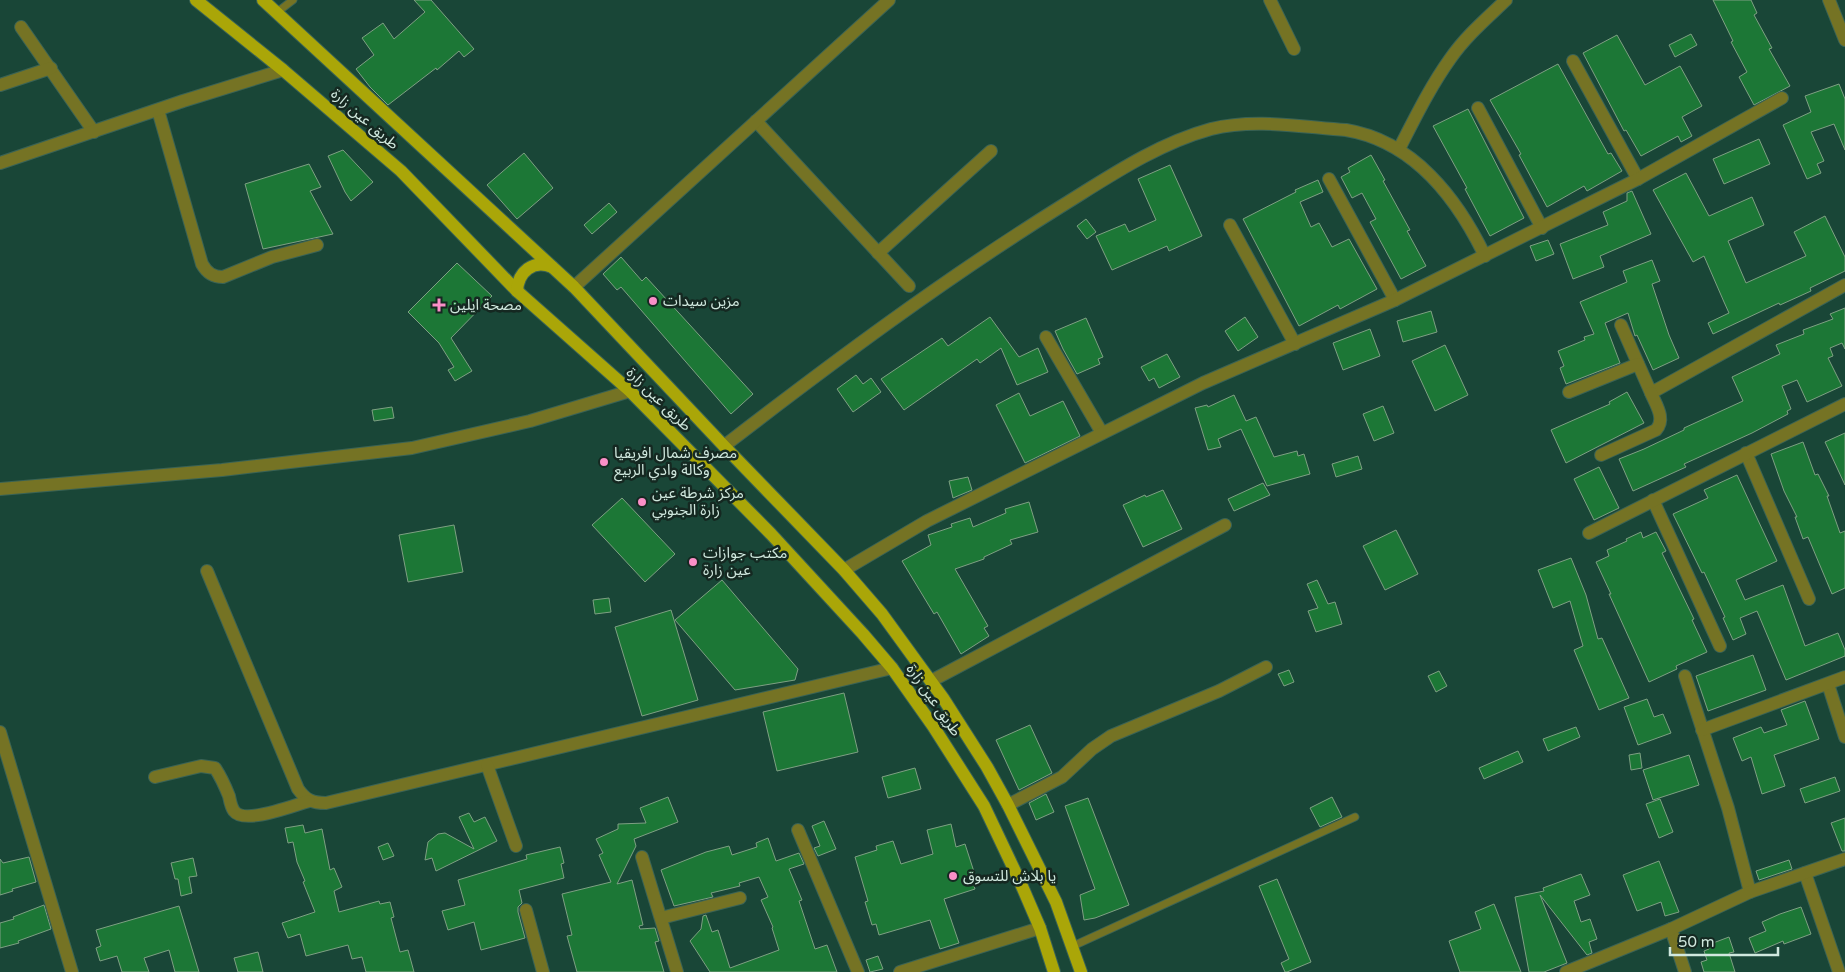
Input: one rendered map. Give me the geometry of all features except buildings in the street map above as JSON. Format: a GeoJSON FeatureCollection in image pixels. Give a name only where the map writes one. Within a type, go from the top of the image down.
{"type":"FeatureCollection","features":[{"type":"Feature","properties":{"kind":"main road","name":"طريق عين زارة"},"geometry":{"type":"LineString","coordinates":[[196,0],[283,70],[401,171],[516,291],[630,391],[771,534],[832,599],[892,668],[942,740],[984,806],[1040,928],[1054,972]]}},
{"type":"Feature","properties":{"kind":"main road","name":"طريق عين زارة"},"geometry":{"type":"LineString","coordinates":[[263,0],[574,287],[844,570],[882,614],[931,681],[965,732],[1008,804],[1056,902],[1081,972]]}},
{"type":"Feature","properties":{"kind":"main road"},"geometry":{"type":"LineString","coordinates":[[516,291],[520,276],[532,266],[539,264],[554,268]]}},
{"type":"Feature","properties":{"kind":"street"},"geometry":{"type":"LineString","coordinates":[[574,287],[889,0]]}},
{"type":"Feature","properties":{"kind":"street"},"geometry":{"type":"LineString","coordinates":[[1271,0],[1294,49]]}},
{"type":"Feature","properties":{"kind":"street"},"geometry":{"type":"LineString","coordinates":[[1400,149],[1426,97],[1450,58],[1476,28],[1506,0]]}},
{"type":"Feature","properties":{"kind":"street"},"geometry":{"type":"LineString","coordinates":[[1829,0],[1845,40]]}},
{"type":"Feature","properties":{"kind":"street"},"geometry":{"type":"LineString","coordinates":[[21,27],[94,132]]}},
{"type":"Feature","properties":{"kind":"street"},"geometry":{"type":"LineString","coordinates":[[1573,61],[1638,179]]}},
{"type":"Feature","properties":{"kind":"street"},"geometry":{"type":"LineString","coordinates":[[0,85],[51,68]]}},
{"type":"Feature","properties":{"kind":"street"},"geometry":{"type":"LineString","coordinates":[[0,163],[236,83],[283,70]]}},
{"type":"Feature","properties":{"kind":"street"},"geometry":{"type":"LineString","coordinates":[[844,570],[927,521],[1202,383],[1395,300],[1542,228],[1638,179],[1782,98]]}},
{"type":"Feature","properties":{"kind":"street"},"geometry":{"type":"LineString","coordinates":[[1478,108],[1542,228]]}},
{"type":"Feature","properties":{"kind":"street"},"geometry":{"type":"LineString","coordinates":[[158,110],[202,264],[208,273],[223,277],[272,258],[317,244]]}},
{"type":"Feature","properties":{"kind":"street"},"geometry":{"type":"LineString","coordinates":[[756,121],[909,286]]}},
{"type":"Feature","properties":{"kind":"street"},"geometry":{"type":"LineString","coordinates":[[724,446],[874,332],[980,258],[1088,189],[1144,157],[1173,142],[1211,129],[1246,124],[1264,124],[1346,130],[1360,132],[1387,142],[1400,149],[1435,181],[1450,198],[1471,229],[1485,256]]}},
{"type":"Feature","properties":{"kind":"street"},"geometry":{"type":"LineString","coordinates":[[878,252],[991,151]]}},
{"type":"Feature","properties":{"kind":"street"},"geometry":{"type":"LineString","coordinates":[[1329,179],[1395,300]]}},
{"type":"Feature","properties":{"kind":"street"},"geometry":{"type":"LineString","coordinates":[[1230,225],[1295,344]]}},
{"type":"Feature","properties":{"kind":"street"},"geometry":{"type":"LineString","coordinates":[[1651,393],[1845,285]]}},
{"type":"Feature","properties":{"kind":"street"},"geometry":{"type":"LineString","coordinates":[[1601,455],[1656,430],[1660,425],[1661,417],[1621,325]]}},
{"type":"Feature","properties":{"kind":"street"},"geometry":{"type":"LineString","coordinates":[[1046,337],[1102,433]]}},
{"type":"Feature","properties":{"kind":"street"},"geometry":{"type":"LineString","coordinates":[[1569,392],[1638,364]]}},
{"type":"Feature","properties":{"kind":"street"},"geometry":{"type":"LineString","coordinates":[[0,489],[249,467],[412,448],[530,421],[630,391]]}},
{"type":"Feature","properties":{"kind":"street"},"geometry":{"type":"LineString","coordinates":[[1589,533],[1845,404]]}},
{"type":"Feature","properties":{"kind":"street"},"geometry":{"type":"LineString","coordinates":[[1746,453],[1810,599]]}},
{"type":"Feature","properties":{"kind":"street"},"geometry":{"type":"LineString","coordinates":[[1653,500],[1720,646]]}},
{"type":"Feature","properties":{"kind":"street"},"geometry":{"type":"LineString","coordinates":[[931,681],[1225,525]]}},
{"type":"Feature","properties":{"kind":"street"},"geometry":{"type":"LineString","coordinates":[[207,571],[292,778],[304,798],[314,803],[326,803],[892,668]]}},
{"type":"Feature","properties":{"kind":"street"},"geometry":{"type":"LineString","coordinates":[[1008,804],[1062,777],[1092,749],[1111,736],[1219,691],[1266,667]]}},
{"type":"Feature","properties":{"kind":"street"},"geometry":{"type":"LineString","coordinates":[[1685,676],[1728,808],[1750,892]]}},
{"type":"Feature","properties":{"kind":"street"},"geometry":{"type":"LineString","coordinates":[[1702,730],[1845,677]]}},
{"type":"Feature","properties":{"kind":"street"},"geometry":{"type":"LineString","coordinates":[[1828,684],[1845,737]]}},
{"type":"Feature","properties":{"kind":"street"},"geometry":{"type":"LineString","coordinates":[[0,732],[72,972]]}},
{"type":"Feature","properties":{"kind":"street"},"geometry":{"type":"LineString","coordinates":[[487,765],[516,846]]}},
{"type":"Feature","properties":{"kind":"street"},"geometry":{"type":"LineString","coordinates":[[155,777],[201,766],[215,768],[221,777],[232,809],[237,815],[244,817],[280,810],[309,801]]}},
{"type":"Feature","properties":{"kind":"street"},"geometry":{"type":"LineString","coordinates":[[798,830],[858,972]]}},
{"type":"Feature","properties":{"kind":"street"},"geometry":{"type":"LineString","coordinates":[[642,857],[677,972]]}},
{"type":"Feature","properties":{"kind":"street"},"geometry":{"type":"LineString","coordinates":[[1566,972],[1671,929],[1750,892],[1845,859]]}},
{"type":"Feature","properties":{"kind":"street"},"geometry":{"type":"LineString","coordinates":[[1805,873],[1839,972]]}},
{"type":"Feature","properties":{"kind":"street"},"geometry":{"type":"LineString","coordinates":[[661,918],[740,898]]}},
{"type":"Feature","properties":{"kind":"street"},"geometry":{"type":"LineString","coordinates":[[526,910],[544,972]]}},
{"type":"Feature","properties":{"kind":"street"},"geometry":{"type":"LineString","coordinates":[[900,972],[932,967],[1040,928]]}},
{"type":"Feature","properties":{"kind":"street"},"geometry":{"type":"LineString","coordinates":[[1671,929],[1685,972]]}},
{"type":"Feature","properties":{"kind":"lane"},"geometry":{"type":"LineString","coordinates":[[276,12],[293,0]]}},
{"type":"Feature","properties":{"kind":"lane"},"geometry":{"type":"LineString","coordinates":[[1073,946],[1355,817]]}},
{"type":"Feature","properties":{"kind":"place","name":"مزين سيدات"},"geometry":{"type":"Point","coordinates":[653,301]}},
{"type":"Feature","properties":{"kind":"place","name":"مصحة ايلين"},"geometry":{"type":"Point","coordinates":[439,305]}},
{"type":"Feature","properties":{"kind":"place","name":"مصرف شمال افريقيا وكالة وادي الربيع"},"geometry":{"type":"Point","coordinates":[604,462]}},
{"type":"Feature","properties":{"kind":"place","name":"مركز شرطة عين زارة الجنوبي"},"geometry":{"type":"Point","coordinates":[642,502]}},
{"type":"Feature","properties":{"kind":"place","name":"مكتب جوازات عين زارة"},"geometry":{"type":"Point","coordinates":[693,562]}},
{"type":"Feature","properties":{"kind":"place","name":"يا بلاش للتسوق"},"geometry":{"type":"Point","coordinates":[953,876]}}]}
